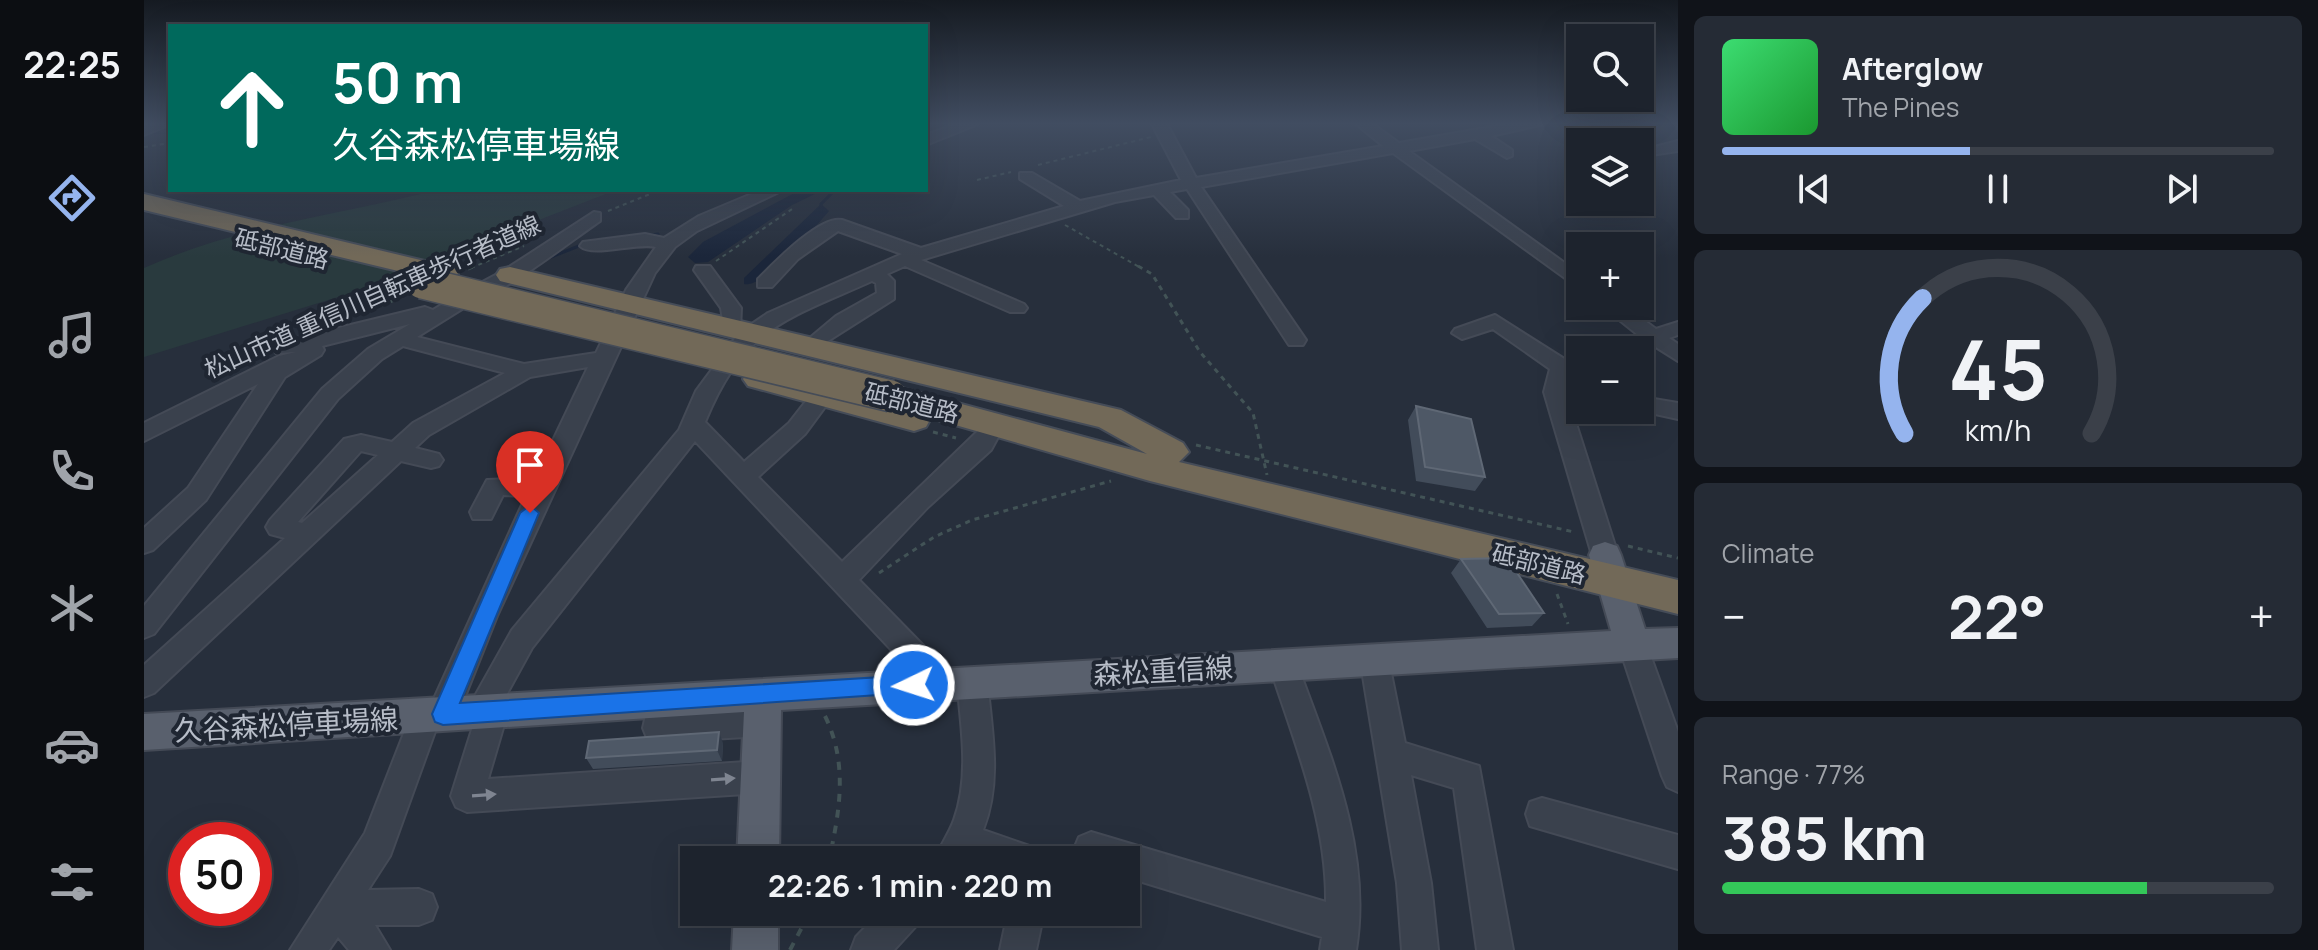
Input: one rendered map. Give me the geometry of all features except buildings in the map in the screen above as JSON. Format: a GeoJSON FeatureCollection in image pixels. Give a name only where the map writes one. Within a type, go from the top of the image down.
{"type":"FeatureCollection","features":[{"type":"Feature","properties":{"kind":"highway","name":"砥部道路"},"geometry":{"type":"LineString","coordinates":[[144,202],[895,389],[1158,460],[1678,574]]}},
{"type":"Feature","properties":{"kind":"highway","name":"砥部道路"},"geometry":{"type":"LineString","coordinates":[[144,214],[895,389]]}},
{"type":"Feature","properties":{"kind":"highway"},"geometry":{"type":"LineString","coordinates":[[510,275],[1109,418],[1158,460]]}},
{"type":"Feature","properties":{"kind":"highway"},"geometry":{"type":"LineString","coordinates":[[455,305],[609,351],[721,370],[1089,463],[1158,460]]}},
{"type":"Feature","properties":{"kind":"highway","name":"砥部道路"},"geometry":{"type":"LineString","coordinates":[[1158,460],[1266,468],[1606,558],[1678,597]]}},
{"type":"Feature","properties":{"kind":"main road"},"geometry":{"type":"LineString","coordinates":[[1606,558],[1633,646]]}},
{"type":"Feature","properties":{"kind":"main road","name":"森松重信線"},"geometry":{"type":"LineString","coordinates":[[763,709],[807,692],[1678,643]]}},
{"type":"Feature","properties":{"kind":"main road","name":"久谷森松停車場線"},"geometry":{"type":"LineString","coordinates":[[144,732],[663,700],[763,709]]}},
{"type":"Feature","properties":{"kind":"main road"},"geometry":{"type":"LineString","coordinates":[[759,846],[763,709]]}},
{"type":"Feature","properties":{"kind":"main road"},"geometry":{"type":"LineString","coordinates":[[755,950],[756,926]]}},
{"type":"Feature","properties":{"kind":"street"},"geometry":{"type":"LineString","coordinates":[[1183,168],[1296,340]]}},
{"type":"Feature","properties":{"kind":"street"},"geometry":{"type":"LineString","coordinates":[[761,777],[467,796],[487,712],[522,639],[644,492],[694,425],[707,391],[741,331],[871,272],[912,257],[1077,207],[1157,188],[1272,168]]}},
{"type":"Feature","properties":{"kind":"street"},"geometry":{"type":"LineString","coordinates":[[1423,168],[1566,273]]}},
{"type":"Feature","properties":{"kind":"street"},"geometry":{"type":"LineString","coordinates":[[1028,170],[1077,207]]}},
{"type":"Feature","properties":{"kind":"street"},"geometry":{"type":"LineString","coordinates":[[1157,188],[1182,214]]}},
{"type":"Feature","properties":{"kind":"street"},"geometry":{"type":"LineString","coordinates":[[308,950],[378,844],[435,715],[638,284],[668,244],[711,218],[770,192]]}},
{"type":"Feature","properties":{"kind":"street"},"geometry":{"type":"LineString","coordinates":[[144,433],[271,367],[288,354],[345,335],[383,331],[455,305],[510,275],[594,217]]}},
{"type":"Feature","properties":{"kind":"street"},"geometry":{"type":"LineString","coordinates":[[765,283],[792,255],[836,224],[1017,308]]}},
{"type":"Feature","properties":{"kind":"street"},"geometry":{"type":"LineString","coordinates":[[589,246],[645,239],[668,244]]}},
{"type":"Feature","properties":{"kind":"street"},"geometry":{"type":"LineString","coordinates":[[703,270],[731,308],[741,331]]}},
{"type":"Feature","properties":{"kind":"street"},"geometry":{"type":"LineString","coordinates":[[809,347],[843,320],[887,295],[885,281],[871,272]]}},
{"type":"Feature","properties":{"kind":"street"},"geometry":{"type":"LineString","coordinates":[[1630,320],[1651,336]]}},
{"type":"Feature","properties":{"kind":"street"},"geometry":{"type":"LineString","coordinates":[[1462,333],[1495,321],[1566,362]]}},
{"type":"Feature","properties":{"kind":"street"},"geometry":{"type":"LineString","coordinates":[[1654,336],[1678,328]]}},
{"type":"Feature","properties":{"kind":"street"},"geometry":{"type":"LineString","coordinates":[[383,331],[524,371]]}},
{"type":"Feature","properties":{"kind":"street"},"geometry":{"type":"LineString","coordinates":[[144,626],[383,331]]}},
{"type":"Feature","properties":{"kind":"street"},"geometry":{"type":"LineString","coordinates":[[1654,338],[1678,354]]}},
{"type":"Feature","properties":{"kind":"street"},"geometry":{"type":"LineString","coordinates":[[144,684],[421,429],[524,371],[609,351]]}},
{"type":"Feature","properties":{"kind":"street"},"geometry":{"type":"LineString","coordinates":[[144,543],[197,494],[288,354]]}},
{"type":"Feature","properties":{"kind":"street"},"geometry":{"type":"LineString","coordinates":[[1566,371],[1554,382],[1555,392],[1606,558]]}},
{"type":"Feature","properties":{"kind":"street"},"geometry":{"type":"LineString","coordinates":[[744,476],[802,423],[822,396]]}},
{"type":"Feature","properties":{"kind":"street"},"geometry":{"type":"LineString","coordinates":[[1654,407],[1678,411]]}},
{"type":"Feature","properties":{"kind":"street"},"geometry":{"type":"LineString","coordinates":[[694,425],[847,586],[957,682],[979,791],[960,846]]}},
{"type":"Feature","properties":{"kind":"street"},"geometry":{"type":"LineString","coordinates":[[847,586],[919,500],[983,444],[986,437]]}},
{"type":"Feature","properties":{"kind":"street"},"geometry":{"type":"LineString","coordinates":[[309,535],[279,527],[352,445],[361,443],[398,450],[431,460]]}},
{"type":"Feature","properties":{"kind":"street"},"geometry":{"type":"LineString","coordinates":[[482,512],[496,486],[542,487]]}},
{"type":"Feature","properties":{"kind":"street"},"geometry":{"type":"LineString","coordinates":[[1633,646],[1673,747],[1678,776]]}},
{"type":"Feature","properties":{"kind":"street"},"geometry":{"type":"LineString","coordinates":[[1374,658],[1414,883],[1420,950]]}},
{"type":"Feature","properties":{"kind":"street"},"geometry":{"type":"LineString","coordinates":[[1140,867],[1340,938],[1344,882],[1337,839],[1283,664]]}},
{"type":"Feature","properties":{"kind":"street"},"geometry":{"type":"LineString","coordinates":[[1391,754],[1468,777],[1495,950]]}},
{"type":"Feature","properties":{"kind":"street"},"geometry":{"type":"LineString","coordinates":[[1542,814],[1678,852]]}},
{"type":"Feature","properties":{"kind":"street"},"geometry":{"type":"LineString","coordinates":[[337,908],[419,907]]}},
{"type":"Feature","properties":{"kind":"street"},"geometry":{"type":"LineString","coordinates":[[337,908],[372,950]]}},
{"type":"Feature","properties":{"kind":"street"},"geometry":{"type":"LineString","coordinates":[[869,950],[891,926]]}},
{"type":"Feature","properties":{"kind":"street"},"geometry":{"type":"LineString","coordinates":[[1018,950],[1023,926]]}},
{"type":"Feature","properties":{"kind":"path"},"geometry":{"type":"LineString","coordinates":[[977,180],[1034,168]]}},
{"type":"Feature","properties":{"kind":"path"},"geometry":{"type":"LineString","coordinates":[[594,217],[655,192]]}},
{"type":"Feature","properties":{"kind":"path"},"geometry":{"type":"LineString","coordinates":[[703,270],[795,207]]}},
{"type":"Feature","properties":{"kind":"path"},"geometry":{"type":"LineString","coordinates":[[1047,216],[1152,274],[1191,341],[1253,413],[1266,468]]}},
{"type":"Feature","properties":{"kind":"path","name":"松山市道 重信川自転車歩行者道線"},"geometry":{"type":"LineString","coordinates":[[461,272],[528,244]]}},
{"type":"Feature","properties":{"kind":"path","name":"松山市道 重信川自転車歩行者道線"},"geometry":{"type":"LineString","coordinates":[[383,331],[405,295]]}},
{"type":"Feature","properties":{"kind":"path"},"geometry":{"type":"LineString","coordinates":[[847,586],[934,537],[972,520],[1158,460],[1266,468],[1606,558],[1678,558]]}},
{"type":"Feature","properties":{"kind":"path"},"geometry":{"type":"LineString","coordinates":[[807,692],[835,734],[841,754],[837,823],[832,846]]}},
{"type":"Feature","properties":{"kind":"path"},"geometry":{"type":"LineString","coordinates":[[790,950],[803,926]]}},
{"type":"Feature","properties":{"kind":"shaded area"},"geometry":{"type":"Polygon","coordinates":[[[428,192],[611,192],[351,293],[144,357],[144,268],[252,231],[428,192]]]}},
{"type":"Feature","properties":{"kind":"water"},"geometry":{"type":"Polygon","coordinates":[[[796,192],[817,193],[792,205],[708,262],[695,263],[688,257],[703,242],[796,192]]]}},
{"type":"Feature","properties":{"kind":"water"},"geometry":{"type":"Polygon","coordinates":[[[821,204],[829,211],[801,242],[764,277],[744,284],[744,278],[821,204]]]}},
{"type":"Feature","properties":{"kind":"waterway"},"geometry":{"type":"LineString","coordinates":[[821,211],[821,204],[833,192]]}},
{"type":"Feature","properties":{"kind":"waterway"},"geometry":{"type":"LineString","coordinates":[[646,236],[658,234]]}},
{"type":"Feature","properties":{"kind":"waterway"},"geometry":{"type":"LineString","coordinates":[[546,259],[589,242]]}},
{"type":"Feature","properties":{"kind":"route"},"geometry":{"type":"LineString","coordinates":[[530,513],[443,714],[914,685]]}}]}
